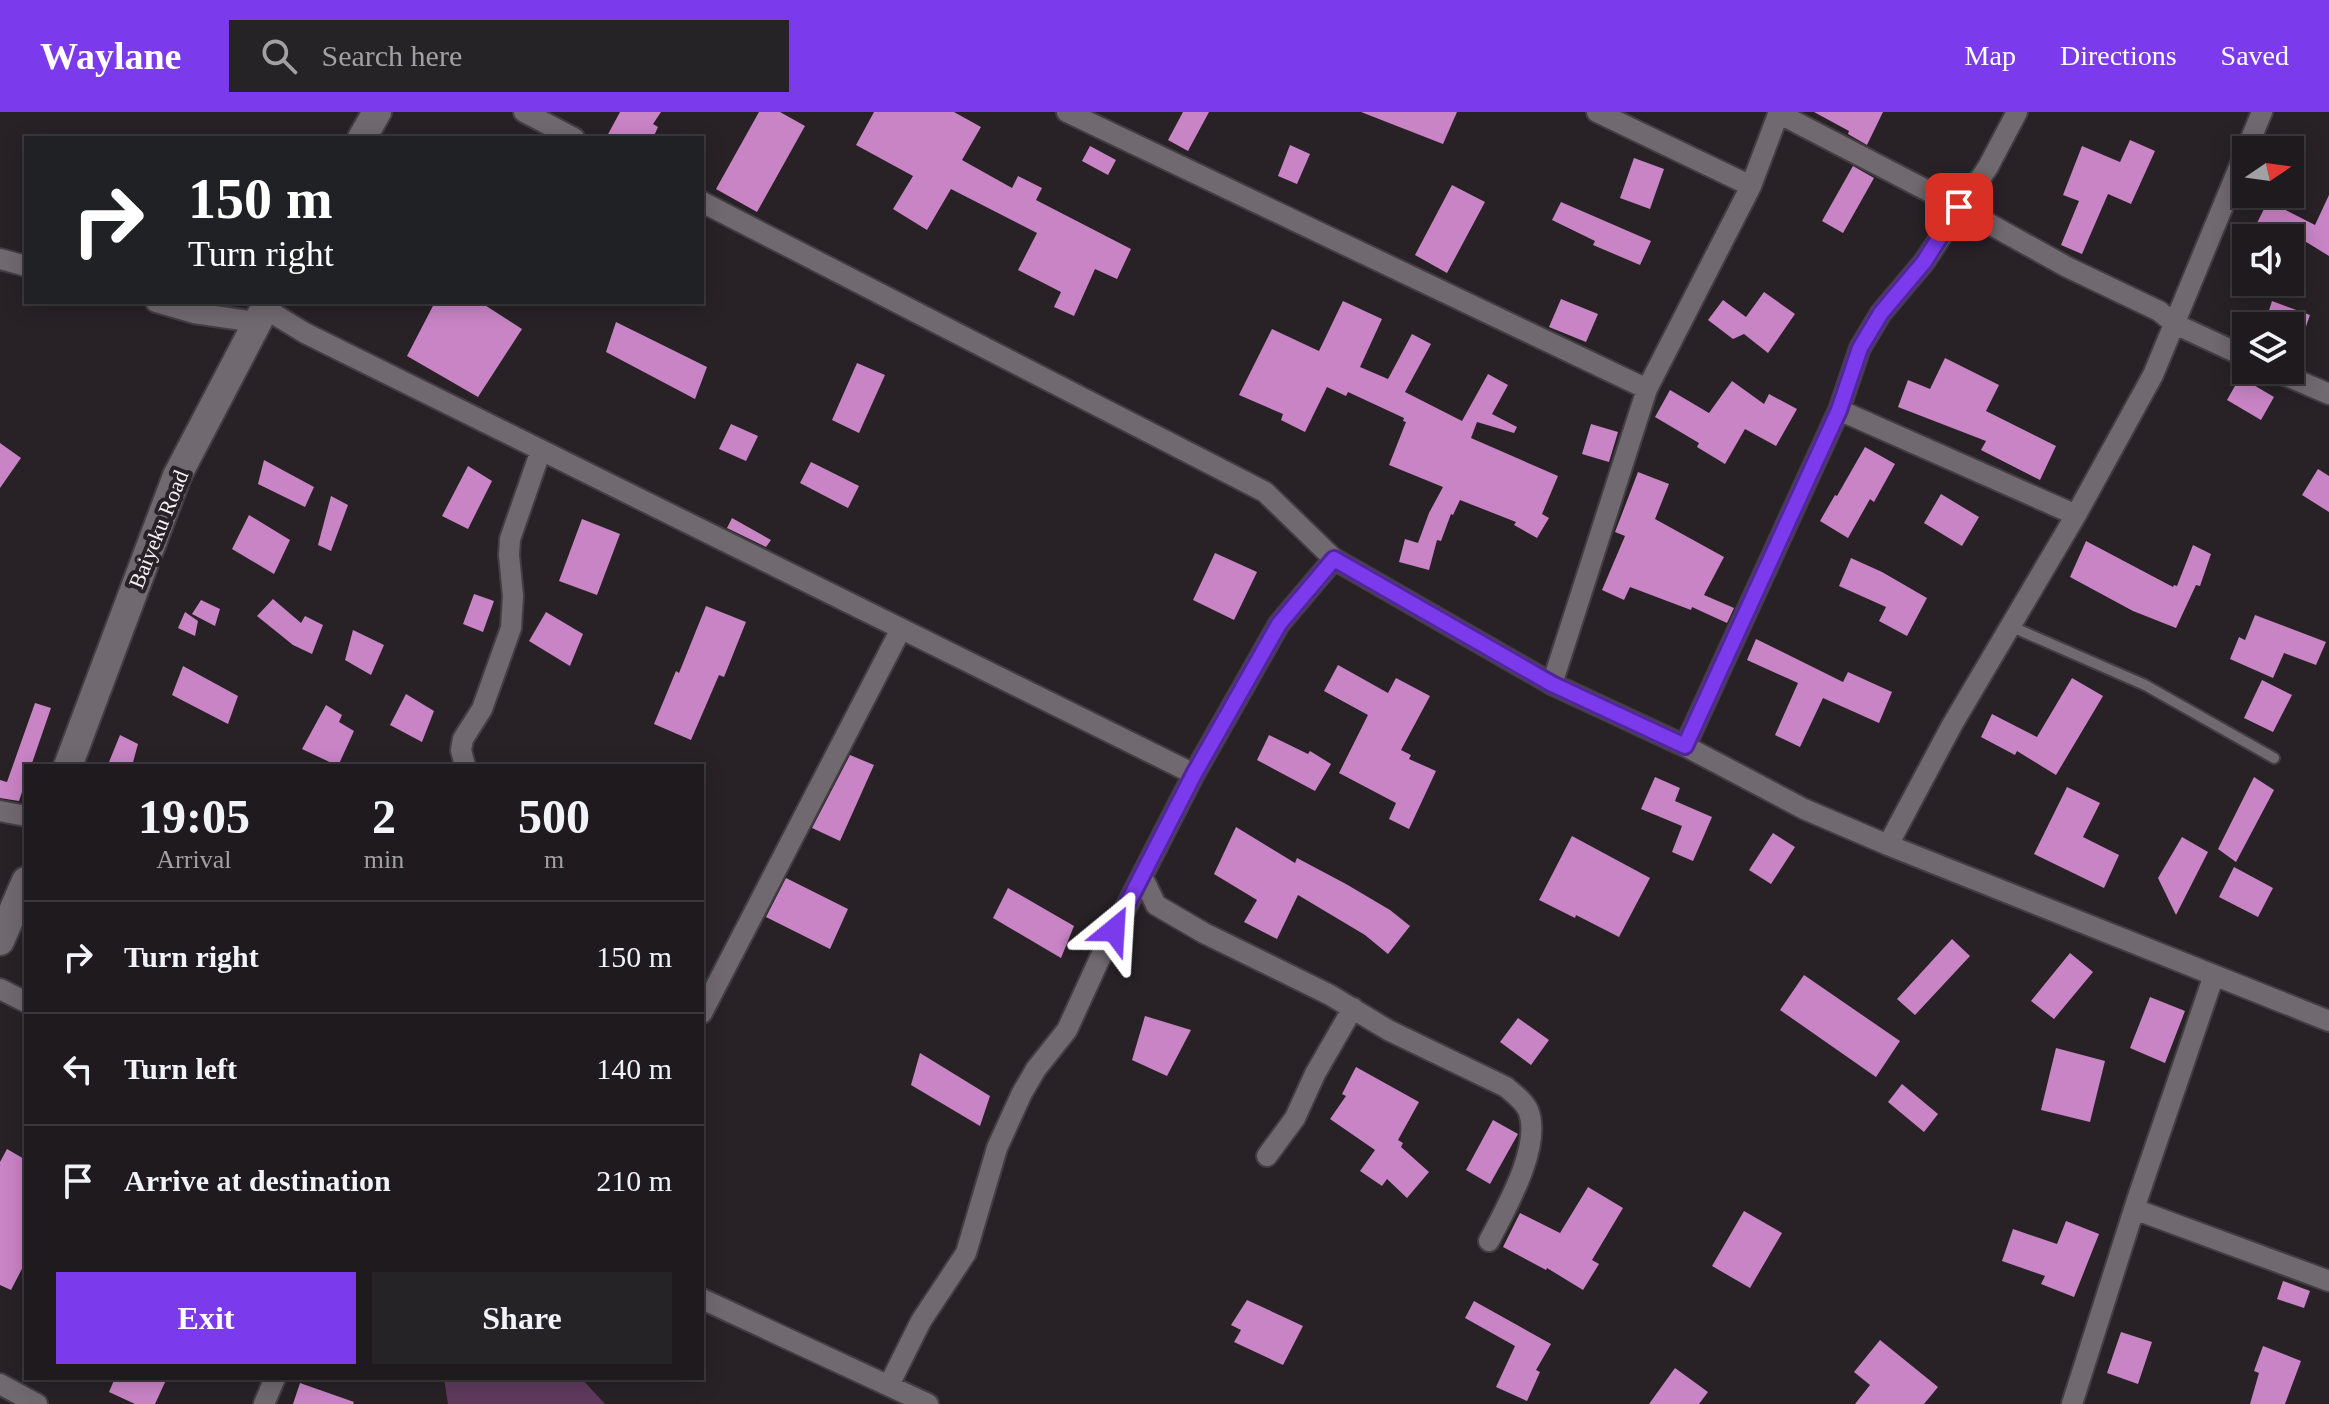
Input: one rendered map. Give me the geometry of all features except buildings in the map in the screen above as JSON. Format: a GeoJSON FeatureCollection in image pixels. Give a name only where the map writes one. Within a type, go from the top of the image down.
{"type":"FeatureCollection","features":[{"type":"Feature","properties":{"kind":"main road"},"geometry":{"type":"LineString","coordinates":[[363,136],[377,112]]}},
{"type":"Feature","properties":{"kind":"main road","name":"Baiyeku Road"},"geometry":{"type":"LineString","coordinates":[[69,764],[177,476],[263,311]]}},
{"type":"Feature","properties":{"kind":"main road"},"geometry":{"type":"LineString","coordinates":[[0,941],[24,886]]}},
{"type":"Feature","properties":{"kind":"street"},"geometry":{"type":"LineString","coordinates":[[524,112],[570,136]]}},
{"type":"Feature","properties":{"kind":"street"},"geometry":{"type":"LineString","coordinates":[[1067,112],[1647,389]]}},
{"type":"Feature","properties":{"kind":"street"},"geometry":{"type":"LineString","coordinates":[[1597,112],[1751,186]]}},
{"type":"Feature","properties":{"kind":"street"},"geometry":{"type":"LineString","coordinates":[[1552,684],[1647,389],[1751,186],[1778,112],[2067,267],[2159,311],[2175,324],[2232,350]]}},
{"type":"Feature","properties":{"kind":"street"},"geometry":{"type":"LineString","coordinates":[[1685,746],[1839,410],[1860,348],[1881,313],[1924,262],[1988,167],[2017,112]]}},
{"type":"Feature","properties":{"kind":"street"},"geometry":{"type":"LineString","coordinates":[[1888,845],[1952,725],[2076,515],[2153,375],[2262,112]]}},
{"type":"Feature","properties":{"kind":"street"},"geometry":{"type":"LineString","coordinates":[[704,203],[1265,492],[1334,559],[1552,684],[1685,746],[1804,809],[2329,1021]]}},
{"type":"Feature","properties":{"kind":"street"},"geometry":{"type":"LineString","coordinates":[[0,259],[24,265]]}},
{"type":"Feature","properties":{"kind":"street"},"geometry":{"type":"LineString","coordinates":[[163,304],[194,313],[263,311],[1194,774]]}},
{"type":"Feature","properties":{"kind":"street"},"geometry":{"type":"LineString","coordinates":[[2304,383],[2329,394]]}},
{"type":"Feature","properties":{"kind":"street"},"geometry":{"type":"LineString","coordinates":[[1839,410],[2076,515]]}},
{"type":"Feature","properties":{"kind":"street"},"geometry":{"type":"LineString","coordinates":[[464,764],[461,750],[463,739],[482,709],[511,628],[510,539],[541,450]]}},
{"type":"Feature","properties":{"kind":"street"},"geometry":{"type":"LineString","coordinates":[[889,1385],[921,1321],[966,1253],[997,1148],[1022,1093],[1036,1069],[1067,1030],[1194,774],[1279,624],[1334,559]]}},
{"type":"Feature","properties":{"kind":"street"},"geometry":{"type":"LineString","coordinates":[[704,1009],[901,629]]}},
{"type":"Feature","properties":{"kind":"street"},"geometry":{"type":"LineString","coordinates":[[0,811],[24,816]]}},
{"type":"Feature","properties":{"kind":"street"},"geometry":{"type":"LineString","coordinates":[[1142,876],[1156,905],[1204,933],[1330,995],[1388,1030],[1506,1087],[1527,1107],[1532,1133],[1527,1153],[1512,1198],[1489,1241]]}},
{"type":"Feature","properties":{"kind":"street"},"geometry":{"type":"LineString","coordinates":[[2072,1404],[2134,1209],[2214,975]]}},
{"type":"Feature","properties":{"kind":"street"},"geometry":{"type":"LineString","coordinates":[[0,989],[24,1001]]}},
{"type":"Feature","properties":{"kind":"street"},"geometry":{"type":"LineString","coordinates":[[1267,1156],[1295,1118],[1315,1074],[1353,1008]]}},
{"type":"Feature","properties":{"kind":"street"},"geometry":{"type":"LineString","coordinates":[[2134,1209],[2329,1281]]}},
{"type":"Feature","properties":{"kind":"street"},"geometry":{"type":"LineString","coordinates":[[704,1300],[928,1404]]}},
{"type":"Feature","properties":{"kind":"street"},"geometry":{"type":"LineString","coordinates":[[264,1404],[274,1380]]}},
{"type":"Feature","properties":{"kind":"street"},"geometry":{"type":"LineString","coordinates":[[1,1387],[37,1404]]}},
{"type":"Feature","properties":{"kind":"lane"},"geometry":{"type":"LineString","coordinates":[[2010,626],[2145,685],[2274,758]]}},
{"type":"Feature","properties":{"kind":"shaded area"},"geometry":{"type":"Polygon","coordinates":[[[444,1380],[583,1380],[605,1404],[448,1404],[444,1380]]]}},
{"type":"Feature","properties":{"kind":"route"},"geometry":{"type":"LineString","coordinates":[[1114,930],[1194,774],[1279,624],[1334,559],[1552,684],[1685,746],[1839,410],[1860,348],[1881,313],[1924,262],[1959,207]]}}]}
